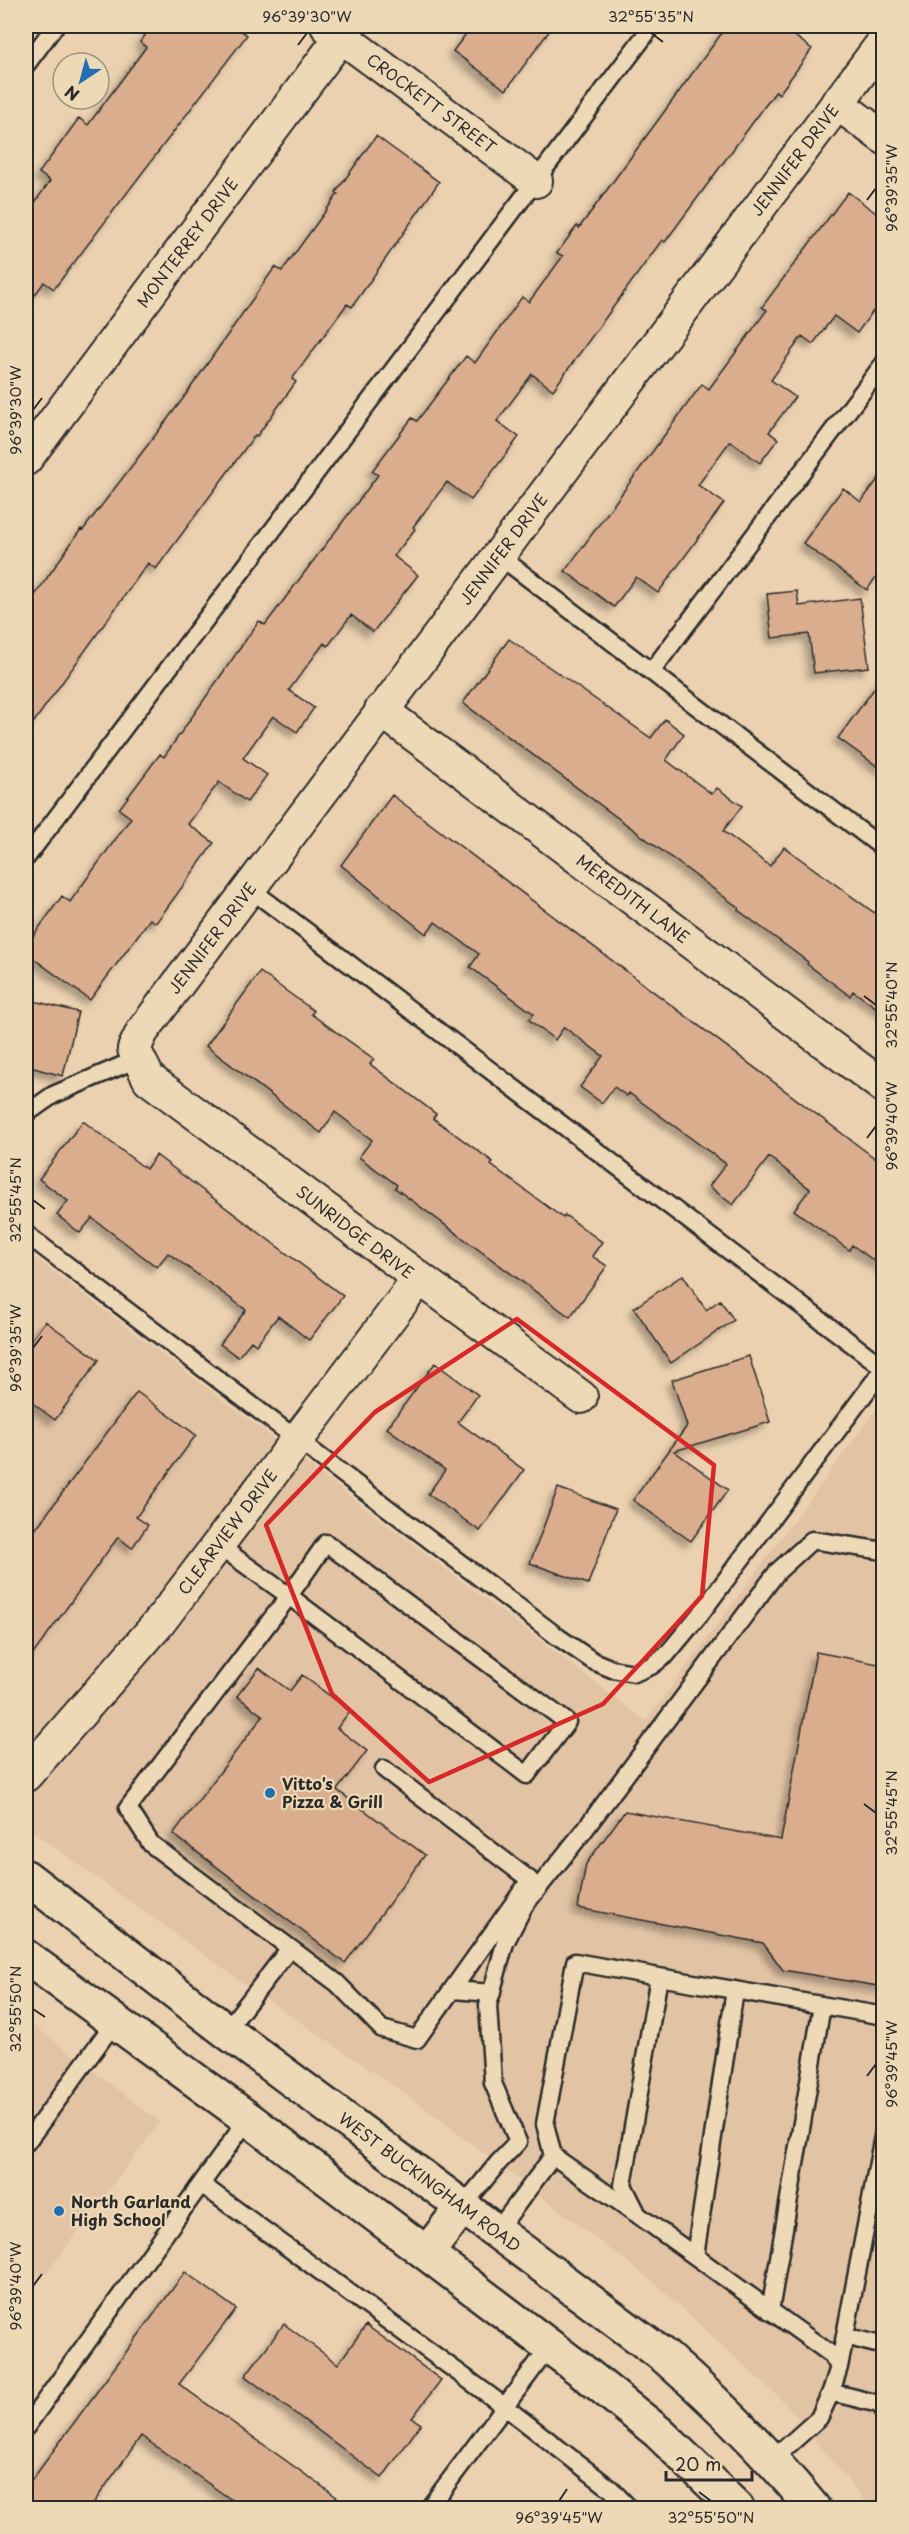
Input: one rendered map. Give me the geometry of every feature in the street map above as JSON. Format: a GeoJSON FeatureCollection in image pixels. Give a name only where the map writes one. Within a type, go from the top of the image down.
{"type":"FeatureCollection","features":[{"type":"Feature","properties":{"kind":"main road","name":"WEST BUCKINGHAM ROAD"},"geometry":{"type":"LineString","coordinates":[[26,1877],[226,2031],[664,2356],[719,2404],[773,2459],[813,2508]]}},
{"type":"Feature","properties":{"kind":"main road"},"geometry":{"type":"LineString","coordinates":[[26,1957],[248,2119],[550,2346],[658,2432],[737,2508]]}},
{"type":"Feature","properties":{"kind":"main road"},"geometry":{"type":"LineString","coordinates":[[427,2253],[463,2206]]}},
{"type":"Feature","properties":{"kind":"street","name":"CROCKETT STREET"},"geometry":{"type":"LineString","coordinates":[[339,29],[536,181]]}},
{"type":"Feature","properties":{"kind":"street","name":"MONTERREY DRIVE"},"geometry":{"type":"LineString","coordinates":[[26,459],[339,29]]}},
{"type":"Feature","properties":{"kind":"street","name":"JENNIFER DRIVE"},"geometry":{"type":"LineString","coordinates":[[137,1059],[134,1050],[142,1032],[884,41]]}},
{"type":"Feature","properties":{"kind":"street"},"geometry":{"type":"LineString","coordinates":[[837,103],[884,138]]}},
{"type":"Feature","properties":{"kind":"street","name":"MEREDITH LANE"},"geometry":{"type":"LineString","coordinates":[[381,710],[884,1087]]}},
{"type":"Feature","properties":{"kind":"street","name":"SUNRIDGE DRIVE"},"geometry":{"type":"LineString","coordinates":[[137,1059],[149,1079],[581,1397]]}},
{"type":"Feature","properties":{"kind":"street","name":"CLEARVIEW DRIVE"},"geometry":{"type":"LineString","coordinates":[[26,1775],[158,1624],[419,1279]]}},
{"type":"Feature","properties":{"kind":"lane"},"geometry":{"type":"LineString","coordinates":[[26,65],[55,26]]}},
{"type":"Feature","properties":{"kind":"lane"},"geometry":{"type":"LineString","coordinates":[[26,858],[652,26]]}},
{"type":"Feature","properties":{"kind":"lane"},"geometry":{"type":"LineString","coordinates":[[651,672],[884,363]]}},
{"type":"Feature","properties":{"kind":"lane"},"geometry":{"type":"LineString","coordinates":[[498,555],[884,849]]}},
{"type":"Feature","properties":{"kind":"lane"},"geometry":{"type":"LineString","coordinates":[[26,1234],[593,1661],[612,1669],[634,1672],[651,1666],[667,1654],[701,1614],[884,1368],[249,888]]}},
{"type":"Feature","properties":{"kind":"lane"},"geometry":{"type":"LineString","coordinates":[[26,1114],[53,1095],[137,1059]]}},
{"type":"Feature","properties":{"kind":"lane"},"geometry":{"type":"LineString","coordinates":[[463,2206],[518,2142],[493,2083],[488,2005],[505,1943],[524,1906],[583,1832],[777,1572],[812,1540],[884,1551]]}},
{"type":"Feature","properties":{"kind":"lane"},"geometry":{"type":"LineString","coordinates":[[218,1545],[289,1596],[527,1774],[567,1722],[326,1543],[289,1596],[129,1808],[151,1844],[337,1983],[382,2029],[417,2039],[530,1880],[384,1769]]}},
{"type":"Feature","properties":{"kind":"lane"},"geometry":{"type":"LineString","coordinates":[[226,2031],[290,1948]]}},
{"type":"Feature","properties":{"kind":"lane"},"geometry":{"type":"LineString","coordinates":[[839,2367],[832,2355],[553,2156],[545,2124],[575,1962],[884,2016]]}},
{"type":"Feature","properties":{"kind":"lane"},"geometry":{"type":"LineString","coordinates":[[638,2215],[622,2185],[659,1977]]}},
{"type":"Feature","properties":{"kind":"lane"},"geometry":{"type":"LineString","coordinates":[[453,1990],[492,1994]]}},
{"type":"Feature","properties":{"kind":"lane"},"geometry":{"type":"LineString","coordinates":[[695,2256],[735,1990]]}},
{"type":"Feature","properties":{"kind":"lane"},"geometry":{"type":"LineString","coordinates":[[770,2311],[822,2005]]}},
{"type":"Feature","properties":{"kind":"lane"},"geometry":{"type":"LineString","coordinates":[[26,2144],[114,2023]]}},
{"type":"Feature","properties":{"kind":"lane"},"geometry":{"type":"LineString","coordinates":[[26,2427],[248,2119]]}},
{"type":"Feature","properties":{"kind":"lane"},"geometry":{"type":"LineString","coordinates":[[773,2459],[819,2418],[831,2392],[839,2367],[884,2132]]}},
{"type":"Feature","properties":{"kind":"lane"},"geometry":{"type":"LineString","coordinates":[[497,2231],[553,2156]]}},
{"type":"Feature","properties":{"kind":"lane"},"geometry":{"type":"LineString","coordinates":[[201,2184],[504,2406],[611,2488],[629,2508]]}},
{"type":"Feature","properties":{"kind":"lane"},"geometry":{"type":"LineString","coordinates":[[845,2336],[884,2346]]}},
{"type":"Feature","properties":{"kind":"lane"},"geometry":{"type":"LineString","coordinates":[[429,2508],[550,2346]]}},
{"type":"Feature","properties":{"kind":"lane"},"geometry":{"type":"LineString","coordinates":[[831,2392],[879,2404],[884,2411]]}},
{"type":"Feature","properties":{"kind":"highlighted area"},"geometry":{"type":"Polygon","coordinates":[[[517,1319],[714,1465],[702,1596],[603,1704],[429,1782],[332,1694],[266,1525],[375,1412],[517,1319]]]}},
{"type":"Feature","properties":{"kind":"shaded area"},"geometry":{"type":"Polygon","coordinates":[[[26,1251],[646,1721],[883,1400],[883,2508],[870,2508],[788,2406],[651,2280],[410,2097],[255,1991],[26,1827],[26,1251]]]}},
{"type":"Feature","properties":{"kind":"shaded area","name":"North Garland High School"},"geometry":{"type":"Polygon","coordinates":[[[26,2020],[160,2122],[26,2300],[26,2020]]]}},
{"type":"Feature","properties":{"kind":"building"},"geometry":{"type":"Polygon","coordinates":[[[152,26],[234,26],[247,35],[54,289],[44,282],[26,308],[26,215],[50,181],[39,173],[79,118],[88,125],[98,111],[111,111],[111,94],[146,47],[140,42],[152,26]]]}},
{"type":"Feature","properties":{"kind":"building"},"geometry":{"type":"Polygon","coordinates":[[[472,26],[553,26],[506,90],[453,51],[472,26]]]}},
{"type":"Feature","properties":{"kind":"building"},"geometry":{"type":"Polygon","coordinates":[[[727,26],[781,26],[812,49],[779,94],[776,91],[665,242],[662,240],[553,390],[532,374],[497,421],[519,437],[471,500],[447,482],[413,527],[415,529],[394,556],[418,575],[373,632],[351,615],[328,646],[324,643],[289,690],[314,708],[297,732],[273,716],[243,758],[267,775],[247,802],[219,782],[188,824],[214,843],[156,923],[150,919],[90,1000],[26,953],[26,946],[62,896],[70,902],[131,818],[119,809],[160,754],[164,757],[259,621],[265,625],[378,475],[372,471],[412,418],[417,421],[466,356],[475,363],[522,297],[529,302],[563,256],[557,253],[577,226],[579,228],[727,26]]]}},
{"type":"Feature","properties":{"kind":"building"},"geometry":{"type":"Polygon","coordinates":[[[376,136],[439,182],[352,307],[347,304],[292,379],[296,382],[257,436],[255,435],[156,569],[148,563],[26,733],[26,608],[81,529],[83,530],[182,400],[275,267],[282,271],[338,194],[336,192],[376,136]]]}},
{"type":"Feature","properties":{"kind":"building"},"geometry":{"type":"Polygon","coordinates":[[[848,192],[884,219],[884,296],[857,333],[834,316],[813,344],[802,336],[771,380],[795,397],[769,432],[778,439],[760,463],[730,441],[698,485],[724,503],[658,593],[636,577],[614,607],[565,571],[702,384],[709,389],[767,310],[762,307],[848,192]]]}},
{"type":"Feature","properties":{"kind":"building"},"geometry":{"type":"Polygon","coordinates":[[[884,471],[884,566],[867,590],[803,543],[843,488],[861,502],[884,471]]]}},
{"type":"Feature","properties":{"kind":"building"},"geometry":{"type":"Polygon","coordinates":[[[797,591],[799,606],[860,598],[869,667],[814,673],[809,634],[772,638],[767,594],[797,591]]]}},
{"type":"Feature","properties":{"kind":"building"},"geometry":{"type":"Polygon","coordinates":[[[509,639],[651,738],[665,719],[684,734],[666,760],[712,794],[717,788],[742,806],[723,831],[770,866],[784,847],[884,920],[884,1013],[853,991],[850,996],[738,910],[739,908],[463,703],[509,639]]]}},
{"type":"Feature","properties":{"kind":"building"},"geometry":{"type":"Polygon","coordinates":[[[884,675],[884,771],[838,738],[884,675]]]}},
{"type":"Feature","properties":{"kind":"building"},"geometry":{"type":"Polygon","coordinates":[[[392,795],[884,1165],[884,1268],[852,1245],[849,1250],[794,1210],[810,1189],[769,1157],[733,1205],[709,1186],[726,1164],[629,1093],[627,1096],[614,1087],[602,1103],[580,1087],[603,1056],[564,1027],[555,1040],[529,1020],[534,1014],[470,967],[479,954],[435,922],[426,934],[341,865],[392,795]]]}},
{"type":"Feature","properties":{"kind":"building"},"geometry":{"type":"Polygon","coordinates":[[[260,972],[314,1011],[311,1014],[374,1059],[370,1064],[436,1114],[433,1118],[493,1162],[491,1165],[563,1218],[565,1215],[602,1242],[592,1256],[607,1266],[570,1317],[395,1188],[397,1185],[359,1157],[372,1140],[335,1112],[321,1133],[206,1046],[260,972]]]}},
{"type":"Feature","properties":{"kind":"building"},"geometry":{"type":"Polygon","coordinates":[[[26,999],[78,1012],[63,1076],[26,1066],[26,999]]]}},
{"type":"Feature","properties":{"kind":"building"},"geometry":{"type":"Polygon","coordinates":[[[83,1121],[146,1169],[156,1155],[343,1296],[309,1340],[278,1316],[256,1345],[251,1341],[238,1357],[220,1344],[246,1310],[168,1253],[157,1267],[92,1218],[80,1233],[57,1215],[68,1201],[39,1179],[83,1121]]]}},
{"type":"Feature","properties":{"kind":"building"},"geometry":{"type":"Polygon","coordinates":[[[683,1275],[706,1310],[720,1300],[734,1320],[671,1363],[634,1308],[683,1275]]]}},
{"type":"Feature","properties":{"kind":"building"},"geometry":{"type":"Polygon","coordinates":[[[45,1321],[99,1360],[55,1420],[26,1398],[26,1348],[45,1321]]]}},
{"type":"Feature","properties":{"kind":"building"},"geometry":{"type":"Polygon","coordinates":[[[749,1356],[770,1422],[674,1451],[728,1490],[691,1541],[633,1500],[687,1426],[672,1380],[749,1356]]]}},
{"type":"Feature","properties":{"kind":"building"},"geometry":{"type":"Polygon","coordinates":[[[435,1363],[478,1395],[458,1422],[524,1470],[480,1531],[428,1494],[445,1470],[387,1428],[435,1363]]]}},
{"type":"Feature","properties":{"kind":"building"},"geometry":{"type":"Polygon","coordinates":[[[137,1392],[196,1435],[136,1517],[148,1525],[132,1548],[118,1537],[26,1664],[26,1542],[137,1392]]]}},
{"type":"Feature","properties":{"kind":"building"},"geometry":{"type":"Polygon","coordinates":[[[558,1488],[616,1509],[588,1584],[530,1563],[558,1488]]]}},
{"type":"Feature","properties":{"kind":"building"},"geometry":{"type":"Polygon","coordinates":[[[816,1652],[884,1665],[884,1987],[783,1970],[763,1943],[578,1908],[586,1864],[625,1811],[781,1840],[816,1652]]]}},
{"type":"Feature","properties":{"kind":"building"},"geometry":{"type":"Polygon","coordinates":[[[259,1668],[290,1691],[302,1675],[350,1711],[337,1728],[367,1751],[337,1790],[425,1855],[345,1963],[173,1834],[263,1716],[237,1696],[259,1668]]]}},
{"type":"Feature","properties":{"kind":"building"},"geometry":{"type":"Polygon","coordinates":[[[185,2272],[236,2309],[179,2384],[352,2508],[243,2508],[141,2436],[90,2508],[26,2508],[26,2488],[185,2272]]]}},
{"type":"Feature","properties":{"kind":"building"},"geometry":{"type":"Polygon","coordinates":[[[284,2324],[338,2364],[366,2325],[441,2380],[412,2418],[421,2424],[382,2478],[245,2376],[284,2324]]]}},
{"type":"Feature","properties":{"kind":"place","name":"Vitto's Pizza & Grill"},"geometry":{"type":"Point","coordinates":[270,1793]}},
{"type":"Feature","properties":{"kind":"place","name":"North Garland High School"},"geometry":{"type":"Point","coordinates":[59,2211]}}]}
